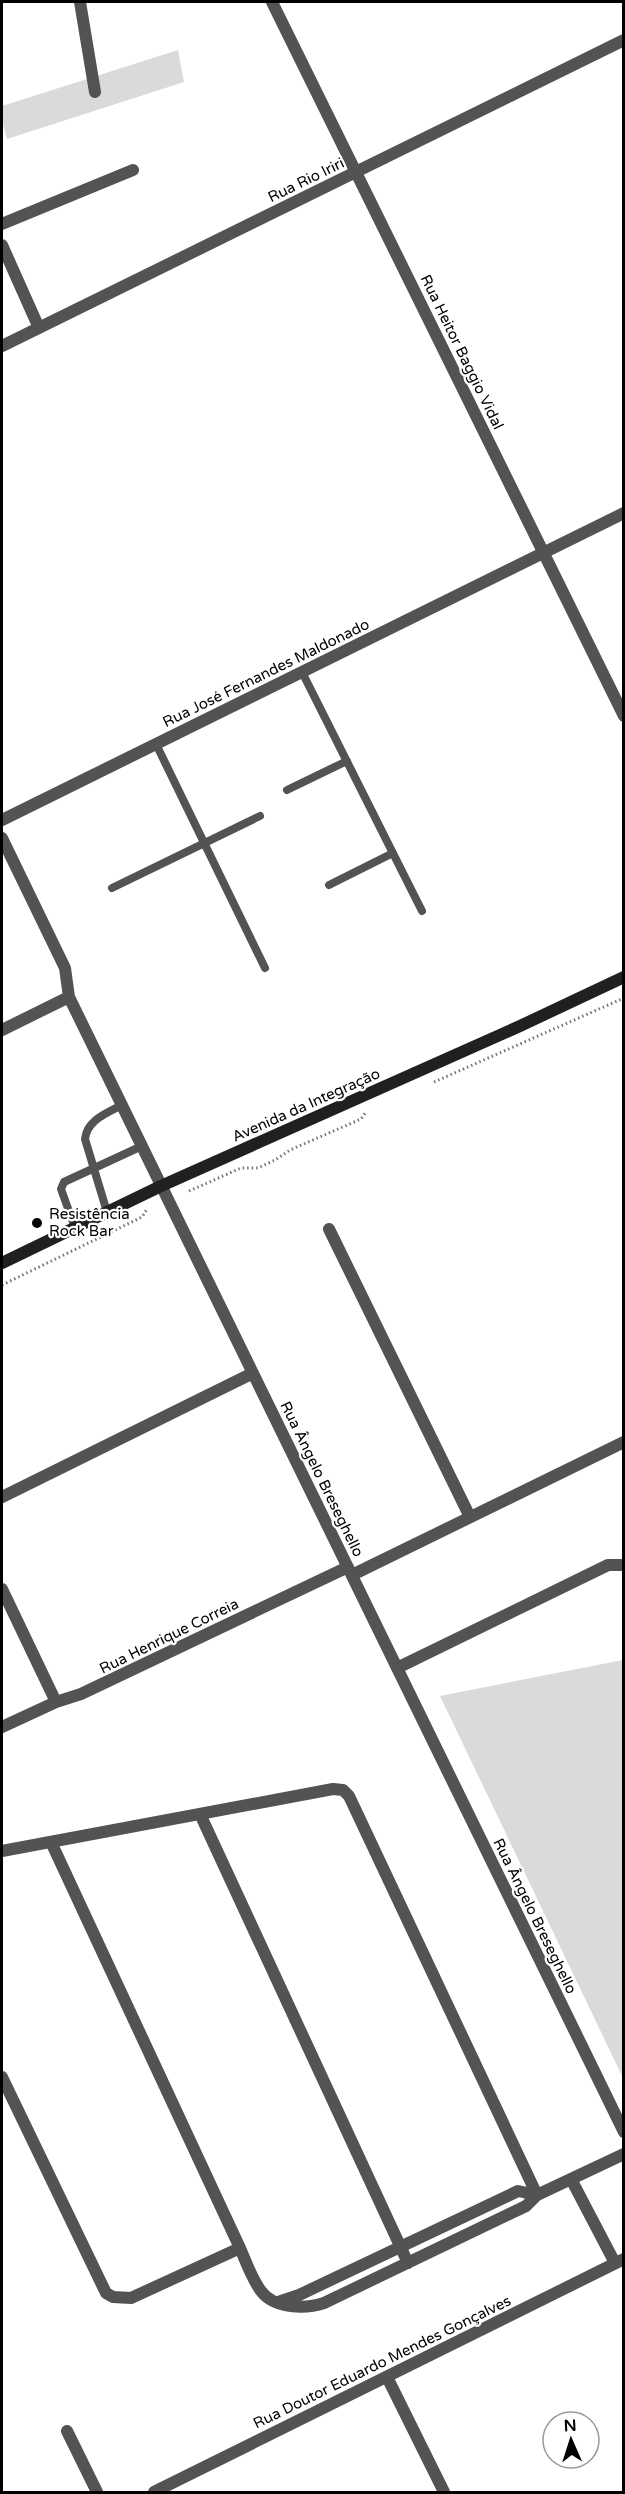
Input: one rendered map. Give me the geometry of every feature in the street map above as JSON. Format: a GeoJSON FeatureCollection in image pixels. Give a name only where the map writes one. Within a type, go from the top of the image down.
{"type":"FeatureCollection","features":[{"type":"Feature","properties":{"kind":"main road","name":"Avenida da Integração"},"geometry":{"type":"LineString","coordinates":[[2,1263],[161,1186],[520,1026],[624,977]]}},
{"type":"Feature","properties":{"kind":"street"},"geometry":{"type":"LineString","coordinates":[[80,2],[95,92]]}},
{"type":"Feature","properties":{"kind":"street","name":"Rua Heitor Baggio Vidal"},"geometry":{"type":"LineString","coordinates":[[272,2],[624,716]]}},
{"type":"Feature","properties":{"kind":"street","name":"Rua Rio Iriri"},"geometry":{"type":"LineString","coordinates":[[2,346],[624,40]]}},
{"type":"Feature","properties":{"kind":"street"},"geometry":{"type":"LineString","coordinates":[[2,224],[132,170]]}},
{"type":"Feature","properties":{"kind":"street"},"geometry":{"type":"LineString","coordinates":[[2,245],[39,328]]}},
{"type":"Feature","properties":{"kind":"street","name":"Rua José Fernandes Maldonado"},"geometry":{"type":"LineString","coordinates":[[2,820],[624,513]]}},
{"type":"Feature","properties":{"kind":"street","name":"Rua Ângelo Breseghello"},"geometry":{"type":"LineString","coordinates":[[2,838],[65,968],[69,997],[624,2132]]}},
{"type":"Feature","properties":{"kind":"street"},"geometry":{"type":"LineString","coordinates":[[2,1030],[69,997]]}},
{"type":"Feature","properties":{"kind":"street"},"geometry":{"type":"LineString","coordinates":[[329,1229],[470,1517]]}},
{"type":"Feature","properties":{"kind":"street"},"geometry":{"type":"LineString","coordinates":[[2,1497],[253,1373]]}},
{"type":"Feature","properties":{"kind":"street","name":"Rua Henrique Correia"},"geometry":{"type":"LineString","coordinates":[[2,1727],[56,1702],[81,1694],[470,1517],[624,1442]]}},
{"type":"Feature","properties":{"kind":"street"},"geometry":{"type":"LineString","coordinates":[[397,1668],[608,1565],[624,1564]]}},
{"type":"Feature","properties":{"kind":"street"},"geometry":{"type":"LineString","coordinates":[[2,1589],[56,1702]]}},
{"type":"Feature","properties":{"kind":"street"},"geometry":{"type":"LineString","coordinates":[[2,1851],[333,1789],[343,1790],[349,1796],[537,2195]]}},
{"type":"Feature","properties":{"kind":"street"},"geometry":{"type":"LineString","coordinates":[[200,1814],[408,2263]]}},
{"type":"Feature","properties":{"kind":"street"},"geometry":{"type":"LineString","coordinates":[[51,1842],[240,2248],[261,2290],[277,2302],[304,2307],[324,2303],[526,2206],[537,2195],[624,2154]]}},
{"type":"Feature","properties":{"kind":"street"},"geometry":{"type":"LineString","coordinates":[[2,2077],[106,2293],[113,2297],[131,2298],[240,2248]]}},
{"type":"Feature","properties":{"kind":"street"},"geometry":{"type":"LineString","coordinates":[[571,2179],[620,2261]]}},
{"type":"Feature","properties":{"kind":"street"},"geometry":{"type":"LineString","coordinates":[[277,2302],[299,2295],[518,2191],[537,2195]]}},
{"type":"Feature","properties":{"kind":"street","name":"Rua Doutor Eduardo Mendes Gonçalves"},"geometry":{"type":"LineString","coordinates":[[154,2493],[620,2261]]}},
{"type":"Feature","properties":{"kind":"street"},"geometry":{"type":"LineString","coordinates":[[387,2376],[444,2493]]}},
{"type":"Feature","properties":{"kind":"street"},"geometry":{"type":"LineString","coordinates":[[67,2431],[97,2493]]}},
{"type":"Feature","properties":{"kind":"lane"},"geometry":{"type":"LineString","coordinates":[[302,672],[422,911]]}},
{"type":"Feature","properties":{"kind":"lane"},"geometry":{"type":"LineString","coordinates":[[156,744],[265,968]]}},
{"type":"Feature","properties":{"kind":"lane"},"geometry":{"type":"LineString","coordinates":[[287,790],[347,761]]}},
{"type":"Feature","properties":{"kind":"lane"},"geometry":{"type":"LineString","coordinates":[[112,888],[260,816]]}},
{"type":"Feature","properties":{"kind":"lane"},"geometry":{"type":"LineString","coordinates":[[329,885],[393,854]]}},
{"type":"Feature","properties":{"kind":"lane"},"geometry":{"type":"LineString","coordinates":[[107,1212],[85,1138],[86,1131],[93,1121],[122,1105]]}},
{"type":"Feature","properties":{"kind":"lane"},"geometry":{"type":"LineString","coordinates":[[75,1228],[61,1189],[62,1185],[142,1146]]}},
{"type":"Feature","properties":{"kind":"path"},"geometry":{"type":"LineString","coordinates":[[430,1084],[624,998]]}},
{"type":"Feature","properties":{"kind":"path"},"geometry":{"type":"LineString","coordinates":[[182,1191],[191,1191],[241,1168],[258,1168],[290,1150],[361,1119],[370,1106]]}},
{"type":"Feature","properties":{"kind":"path"},"geometry":{"type":"LineString","coordinates":[[2,1285],[142,1217],[148,1207]]}},
{"type":"Feature","properties":{"kind":"shaded area"},"geometry":{"type":"Polygon","coordinates":[[[178,50],[184,82],[7,139],[2,120],[2,106],[178,50]]]}},
{"type":"Feature","properties":{"kind":"shaded area"},"geometry":{"type":"Polygon","coordinates":[[[624,1660],[623,2078],[440,1696],[624,1660]]]}},
{"type":"Feature","properties":{"kind":"place","name":"Resistência Rock Bar"},"geometry":{"type":"Point","coordinates":[37,1223]}}]}
